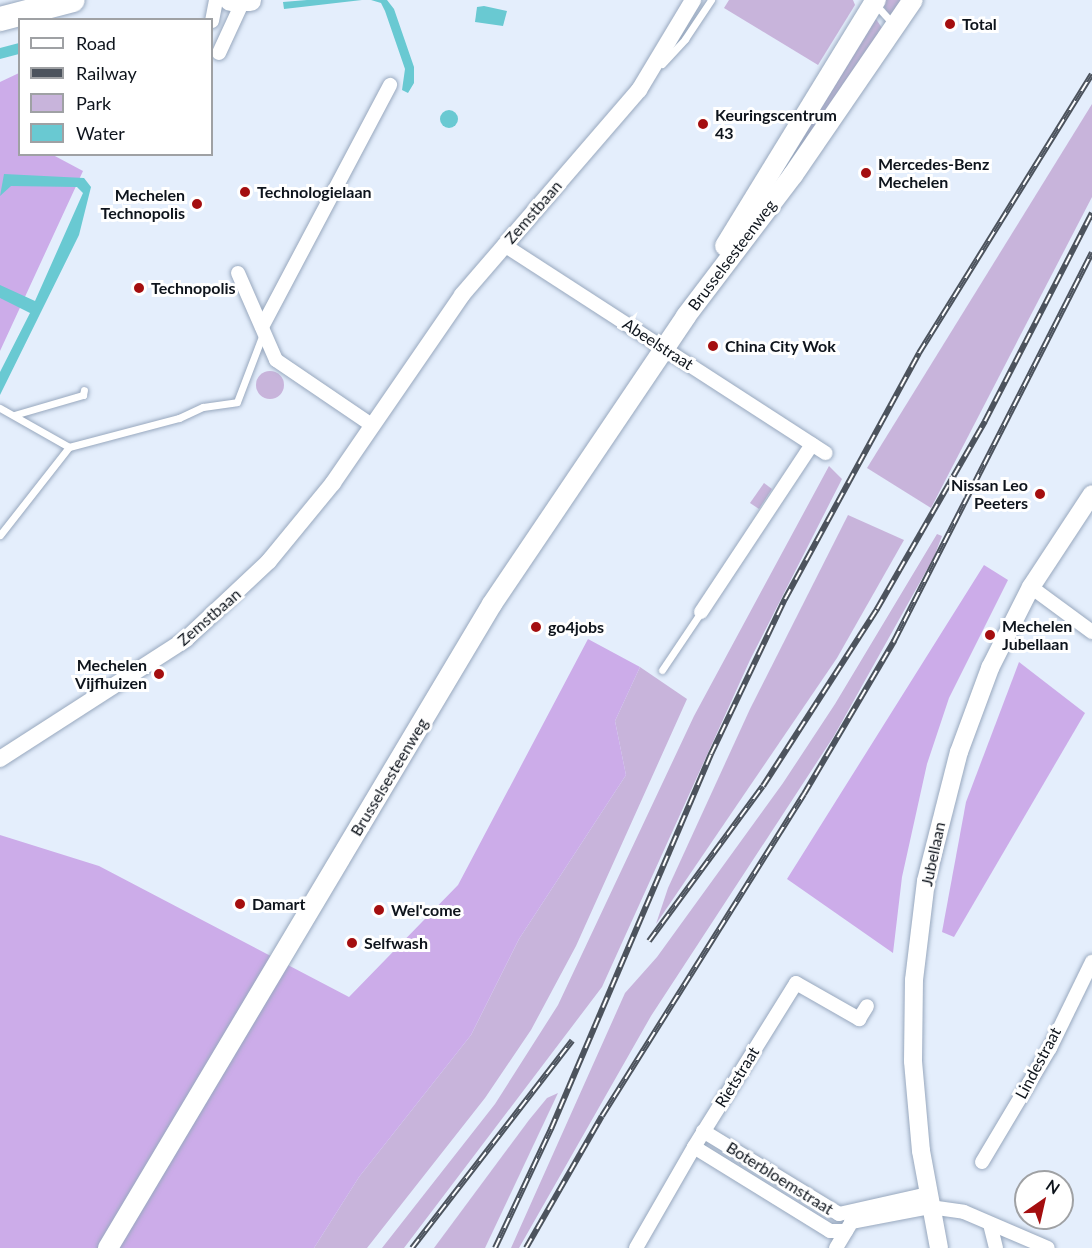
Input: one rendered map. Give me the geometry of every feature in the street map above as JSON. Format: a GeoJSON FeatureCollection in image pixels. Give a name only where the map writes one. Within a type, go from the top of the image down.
{"type":"FeatureCollection","features":[{"type":"Feature","properties":{"kind":"highway"},"geometry":{"type":"LineString","coordinates":[[0,18],[74,0]]}},
{"type":"Feature","properties":{"kind":"main road","name":"Brusselsesteenweg"},"geometry":{"type":"LineString","coordinates":[[108,1248],[492,604],[771,189],[897,26],[913,0]]}},
{"type":"Feature","properties":{"kind":"main road","name":"Brusselsesteenweg"},"geometry":{"type":"LineString","coordinates":[[771,189],[870,5]]}},
{"type":"Feature","properties":{"kind":"main road","name":"Jubellaan"},"geometry":{"type":"LineString","coordinates":[[939,1248],[929,1200],[913,1061],[914,980],[926,881],[946,795],[974,708],[1031,587],[1092,494]]}},
{"type":"Feature","properties":{"kind":"street"},"geometry":{"type":"LineString","coordinates":[[213,18],[216,0]]}},
{"type":"Feature","properties":{"kind":"street"},"geometry":{"type":"LineString","coordinates":[[219,53],[241,0]]}},
{"type":"Feature","properties":{"kind":"street","name":"Zemstbaan"},"geometry":{"type":"LineString","coordinates":[[0,759],[138,672],[202,626],[288,539],[373,426],[447,315],[652,73],[693,0]]}},
{"type":"Feature","properties":{"kind":"street"},"geometry":{"type":"LineString","coordinates":[[262,331],[390,85]]}},
{"type":"Feature","properties":{"kind":"street","name":"Abeelstraat"},"geometry":{"type":"LineString","coordinates":[[504,245],[826,453]]}},
{"type":"Feature","properties":{"kind":"street"},"geometry":{"type":"LineString","coordinates":[[238,273],[276,360],[373,426]]}},
{"type":"Feature","properties":{"kind":"street"},"geometry":{"type":"LineString","coordinates":[[701,612],[812,444]]}},
{"type":"Feature","properties":{"kind":"street"},"geometry":{"type":"LineString","coordinates":[[1031,587],[1092,632]]}},
{"type":"Feature","properties":{"kind":"street","name":"Lindestraat"},"geometry":{"type":"LineString","coordinates":[[982,1162],[1050,1048],[1092,962]]}},
{"type":"Feature","properties":{"kind":"street","name":"Rietstraat"},"geometry":{"type":"LineString","coordinates":[[636,1248],[694,1147],[796,983],[859,1019],[867,1006]]}},
{"type":"Feature","properties":{"kind":"street","name":"Boterbloemstraat"},"geometry":{"type":"LineString","coordinates":[[704,1131],[849,1222]]}},
{"type":"Feature","properties":{"kind":"street","name":"Boterbloemstraat"},"geometry":{"type":"LineString","coordinates":[[694,1147],[830,1231],[849,1222],[929,1200]]}},
{"type":"Feature","properties":{"kind":"street"},"geometry":{"type":"LineString","coordinates":[[929,1200],[964,1212],[1048,1248]]}},
{"type":"Feature","properties":{"kind":"street"},"geometry":{"type":"LineString","coordinates":[[837,1248],[849,1222]]}},
{"type":"Feature","properties":{"kind":"street"},"geometry":{"type":"LineString","coordinates":[[990,1224],[996,1248]]}},
{"type":"Feature","properties":{"kind":"lane"},"geometry":{"type":"LineString","coordinates":[[652,73],[685,39],[711,0]]}},
{"type":"Feature","properties":{"kind":"lane"},"geometry":{"type":"LineString","coordinates":[[870,5],[897,26]]}},
{"type":"Feature","properties":{"kind":"lane"},"geometry":{"type":"LineString","coordinates":[[0,535],[69,447],[179,418],[203,407],[237,402],[262,331]]}},
{"type":"Feature","properties":{"kind":"lane"},"geometry":{"type":"LineString","coordinates":[[14,415],[82,395],[84,390]]}},
{"type":"Feature","properties":{"kind":"lane"},"geometry":{"type":"LineString","coordinates":[[0,408],[69,447]]}},
{"type":"Feature","properties":{"kind":"lane"},"geometry":{"type":"LineString","coordinates":[[662,670],[701,612]]}},
{"type":"Feature","properties":{"kind":"green space"},"geometry":{"type":"Polygon","coordinates":[[[729,0],[853,0],[855,5],[818,65],[724,8],[729,0]]]}},
{"type":"Feature","properties":{"kind":"green space"},"geometry":{"type":"Polygon","coordinates":[[[885,0],[904,0],[890,17],[884,7],[885,0]]]}},
{"type":"Feature","properties":{"kind":"green space"},"geometry":{"type":"Polygon","coordinates":[[[874,16],[884,31],[780,179],[775,179],[874,16]]]}},
{"type":"Feature","properties":{"kind":"green space"},"geometry":{"type":"Polygon","coordinates":[[[1092,104],[1092,197],[931,508],[867,468],[1092,104]]]}},
{"type":"Feature","properties":{"kind":"green space"},"geometry":{"type":"Polygon","coordinates":[[[270,371],[280,375],[284,385],[280,395],[270,399],[260,395],[256,385],[260,375],[270,371]]]}},
{"type":"Feature","properties":{"kind":"green space"},"geometry":{"type":"Polygon","coordinates":[[[829,466],[842,479],[750,660],[602,987],[404,1248],[382,1248],[495,1104],[558,1005],[694,716],[829,466]]]}},
{"type":"Feature","properties":{"kind":"green space"},"geometry":{"type":"Polygon","coordinates":[[[764,483],[772,489],[759,509],[750,503],[764,483]]]}},
{"type":"Feature","properties":{"kind":"green space"},"geometry":{"type":"Polygon","coordinates":[[[848,515],[904,540],[837,658],[656,924],[668,888],[750,709],[848,515]]]}},
{"type":"Feature","properties":{"kind":"green space"},"geometry":{"type":"Polygon","coordinates":[[[937,534],[942,536],[934,557],[834,736],[651,1016],[519,1248],[511,1248],[625,993],[657,957],[783,783],[835,704],[937,534]]]}},
{"type":"Feature","properties":{"kind":"green space"},"geometry":{"type":"Polygon","coordinates":[[[640,667],[687,699],[576,946],[531,1030],[485,1098],[367,1248],[314,1248],[359,1177],[471,1035],[519,939],[626,775],[615,721],[640,667]]]}},
{"type":"Feature","properties":{"kind":"green space"},"geometry":{"type":"Polygon","coordinates":[[[558,1093],[485,1248],[434,1248],[529,1120],[547,1098],[558,1093]]]}},
{"type":"Feature","properties":{"kind":"shaded area"},"geometry":{"type":"Polygon","coordinates":[[[18,73],[18,156],[55,156],[83,171],[0,351],[0,82],[18,73]]]}},
{"type":"Feature","properties":{"kind":"shaded area"},"geometry":{"type":"Polygon","coordinates":[[[984,565],[1008,580],[949,698],[927,764],[902,877],[893,953],[787,879],[984,565]]]}},
{"type":"Feature","properties":{"kind":"shaded area"},"geometry":{"type":"Polygon","coordinates":[[[588,639],[640,667],[615,721],[626,775],[519,939],[471,1035],[359,1177],[314,1248],[0,1248],[0,835],[99,866],[349,997],[458,885],[588,639]]]}},
{"type":"Feature","properties":{"kind":"shaded area"},"geometry":{"type":"Polygon","coordinates":[[[1019,662],[1085,713],[954,937],[942,932],[966,802],[1019,662]]]}},
{"type":"Feature","properties":{"kind":"water"},"geometry":{"type":"Polygon","coordinates":[[[362,0],[284,9],[283,2],[362,0]]]}},
{"type":"Feature","properties":{"kind":"water"},"geometry":{"type":"Polygon","coordinates":[[[371,0],[387,0],[394,9],[414,67],[414,83],[408,93],[402,90],[405,69],[385,11],[381,3],[371,0]]]}},
{"type":"Feature","properties":{"kind":"water"},"geometry":{"type":"Polygon","coordinates":[[[484,6],[507,11],[503,26],[475,22],[477,7],[484,6]]]}},
{"type":"Feature","properties":{"kind":"water"},"geometry":{"type":"Polygon","coordinates":[[[18,43],[18,54],[0,59],[0,48],[18,43]]]}},
{"type":"Feature","properties":{"kind":"water"},"geometry":{"type":"Polygon","coordinates":[[[449,110],[455,113],[458,119],[455,125],[449,128],[443,125],[440,119],[443,113],[449,110]]]}},
{"type":"Feature","properties":{"kind":"water"},"geometry":{"type":"Polygon","coordinates":[[[4,174],[84,178],[91,187],[79,235],[0,395],[0,372],[30,313],[0,298],[0,285],[35,301],[83,193],[77,187],[11,186],[0,196],[4,174]]]}},
{"type":"Feature","properties":{"kind":"railway"},"geometry":{"type":"LineString","coordinates":[[495,1248],[551,1129],[711,754],[785,599],[919,353],[1092,74]]}},
{"type":"Feature","properties":{"kind":"railway"},"geometry":{"type":"LineString","coordinates":[[649,941],[763,786],[877,609],[985,421],[1092,213]]}},
{"type":"Feature","properties":{"kind":"railway"},"geometry":{"type":"LineString","coordinates":[[526,1248],[602,1116],[804,794],[894,641],[1092,253]]}},
{"type":"Feature","properties":{"kind":"railway"},"geometry":{"type":"LineString","coordinates":[[412,1248],[572,1041]]}},
{"type":"Feature","properties":{"kind":"place","name":"Total"},"geometry":{"type":"Point","coordinates":[950,24]}},
{"type":"Feature","properties":{"kind":"place","name":"Keuringscentrum 43"},"geometry":{"type":"Point","coordinates":[703,124]}},
{"type":"Feature","properties":{"kind":"place","name":"Mercedes-Benz Mechelen"},"geometry":{"type":"Point","coordinates":[866,173]}},
{"type":"Feature","properties":{"kind":"place","name":"Technologielaan"},"geometry":{"type":"Point","coordinates":[245,192]}},
{"type":"Feature","properties":{"kind":"place","name":"Mechelen Technopolis"},"geometry":{"type":"Point","coordinates":[197,204]}},
{"type":"Feature","properties":{"kind":"place","name":"Technopolis"},"geometry":{"type":"Point","coordinates":[139,288]}},
{"type":"Feature","properties":{"kind":"place","name":"China City Wok"},"geometry":{"type":"Point","coordinates":[713,346]}},
{"type":"Feature","properties":{"kind":"place","name":"Nissan Leo Peeters"},"geometry":{"type":"Point","coordinates":[1040,494]}},
{"type":"Feature","properties":{"kind":"place","name":"go4jobs"},"geometry":{"type":"Point","coordinates":[536,627]}},
{"type":"Feature","properties":{"kind":"place","name":"Mechelen Jubellaan"},"geometry":{"type":"Point","coordinates":[990,635]}},
{"type":"Feature","properties":{"kind":"place","name":"Mechelen Vijfhuizen"},"geometry":{"type":"Point","coordinates":[159,674]}},
{"type":"Feature","properties":{"kind":"place","name":"Damart"},"geometry":{"type":"Point","coordinates":[240,904]}},
{"type":"Feature","properties":{"kind":"place","name":"Wel'come"},"geometry":{"type":"Point","coordinates":[379,910]}},
{"type":"Feature","properties":{"kind":"place","name":"Selfwash"},"geometry":{"type":"Point","coordinates":[352,943]}}]}
